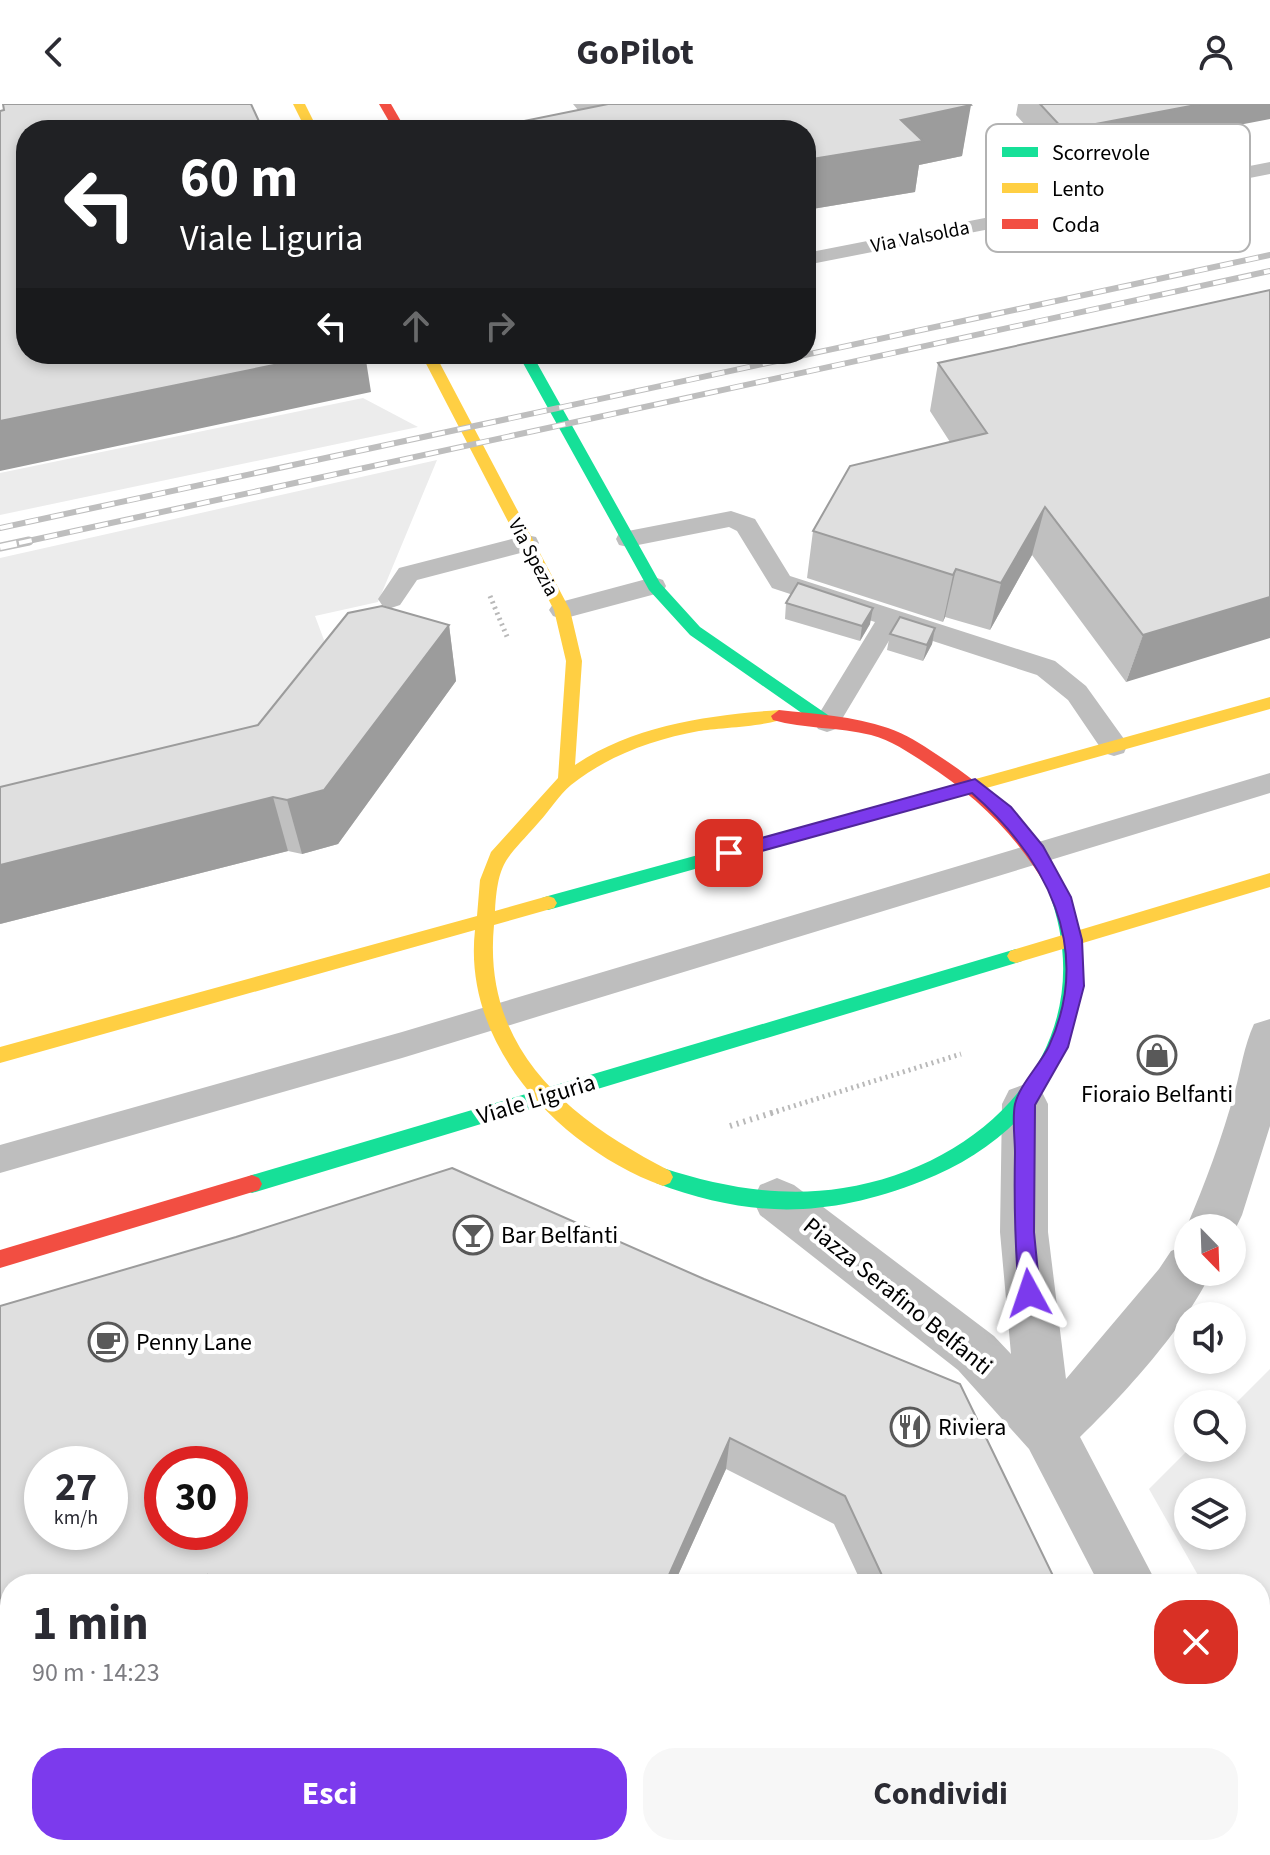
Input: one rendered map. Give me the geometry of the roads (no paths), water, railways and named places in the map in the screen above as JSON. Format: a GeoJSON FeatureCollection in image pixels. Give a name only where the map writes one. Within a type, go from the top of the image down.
{"type":"FeatureCollection","features":[{"type":"Feature","properties":{"kind":"main road","name":"Via Spezia"},"geometry":{"type":"LineString","coordinates":[[433,364],[562,610]]}},
{"type":"Feature","properties":{"kind":"main road"},"geometry":{"type":"LineString","coordinates":[[531,364],[654,586]]}},
{"type":"Feature","properties":{"kind":"main road","name":"Piazza Serafino Belfanti"},"geometry":{"type":"LineString","coordinates":[[654,586],[695,631],[827,722]]}},
{"type":"Feature","properties":{"kind":"main road"},"geometry":{"type":"LineString","coordinates":[[562,610],[574,661],[566,780]]}},
{"type":"Feature","properties":{"kind":"main road"},"geometry":{"type":"LineString","coordinates":[[0,1055],[1270,703]]}},
{"type":"Feature","properties":{"kind":"main road","name":"Piazza Serafino Belfanti"},"geometry":{"type":"LineString","coordinates":[[766,717],[827,722],[897,737],[975,785],[1005,812],[1037,851],[1062,897],[1073,940],[1075,986],[1067,1022],[1058,1047],[1025,1104],[952,1162],[859,1194],[777,1200],[711,1192],[625,1159],[584,1135],[542,1097],[512,1057],[494,1017],[481,960],[483,921],[494,862],[566,780],[639,739],[683,725],[729,718],[766,717]]}},
{"type":"Feature","properties":{"kind":"main road"},"geometry":{"type":"LineString","coordinates":[[1073,940],[1270,880]]}},
{"type":"Feature","properties":{"kind":"main road","name":"Viale Liguria"},"geometry":{"type":"LineString","coordinates":[[0,1259],[1073,940]]}},
{"type":"Feature","properties":{"kind":"street"},"geometry":{"type":"LineString","coordinates":[[1218,1214],[1258,1091],[1270,1038]]}},
{"type":"Feature","properties":{"kind":"street","name":"Piazza Serafino Belfanti"},"geometry":{"type":"LineString","coordinates":[[1025,1104],[1024,1232],[1032,1323],[1048,1431]]}},
{"type":"Feature","properties":{"kind":"street","name":"Piazza Serafino Belfanti"},"geometry":{"type":"LineString","coordinates":[[777,1200],[976,1353],[1048,1431]]}},
{"type":"Feature","properties":{"kind":"street"},"geometry":{"type":"LineString","coordinates":[[1124,1574],[1048,1431],[1091,1391],[1177,1286]]}},
{"type":"Feature","properties":{"kind":"lane","name":"Via Valsolda"},"geometry":{"type":"LineString","coordinates":[[1250,172],[1270,168]]}},
{"type":"Feature","properties":{"kind":"lane","name":"Via Valsolda"},"geometry":{"type":"LineString","coordinates":[[816,257],[986,224]]}},
{"type":"Feature","properties":{"kind":"lane"},"geometry":{"type":"LineString","coordinates":[[628,539],[731,519],[746,525],[781,582],[1046,668],[1077,693],[1114,746]]}},
{"type":"Feature","properties":{"kind":"lane"},"geometry":{"type":"LineString","coordinates":[[391,599],[408,574],[527,543]]}},
{"type":"Feature","properties":{"kind":"lane","name":"Via Spezia"},"geometry":{"type":"LineString","coordinates":[[562,610],[654,586]]}},
{"type":"Feature","properties":{"kind":"lane"},"geometry":{"type":"LineString","coordinates":[[827,722],[890,618]]}},
{"type":"Feature","properties":{"kind":"lane"},"geometry":{"type":"LineString","coordinates":[[0,1159],[494,1017],[1270,783]]}},
{"type":"Feature","properties":{"kind":"railway"},"geometry":{"type":"LineString","coordinates":[[816,353],[1270,255]]}},
{"type":"Feature","properties":{"kind":"railway"},"geometry":{"type":"LineString","coordinates":[[19,543],[1270,271]]}},
{"type":"Feature","properties":{"kind":"railway"},"geometry":{"type":"LineString","coordinates":[[0,528],[763,364]]}},
{"type":"Feature","properties":{"kind":"railway"},"geometry":{"type":"LineString","coordinates":[[0,547],[29,541]]}},
{"type":"Feature","properties":{"kind":"place","name":"Fioraio Belfanti"},"geometry":{"type":"Point","coordinates":[1157,1055]}},
{"type":"Feature","properties":{"kind":"place","name":"Bar Belfanti"},"geometry":{"type":"Point","coordinates":[473,1235]}},
{"type":"Feature","properties":{"kind":"place","name":"Penny Lane"},"geometry":{"type":"Point","coordinates":[108,1342]}},
{"type":"Feature","properties":{"kind":"place","name":"Riviera"},"geometry":{"type":"Point","coordinates":[910,1427]}}]}
